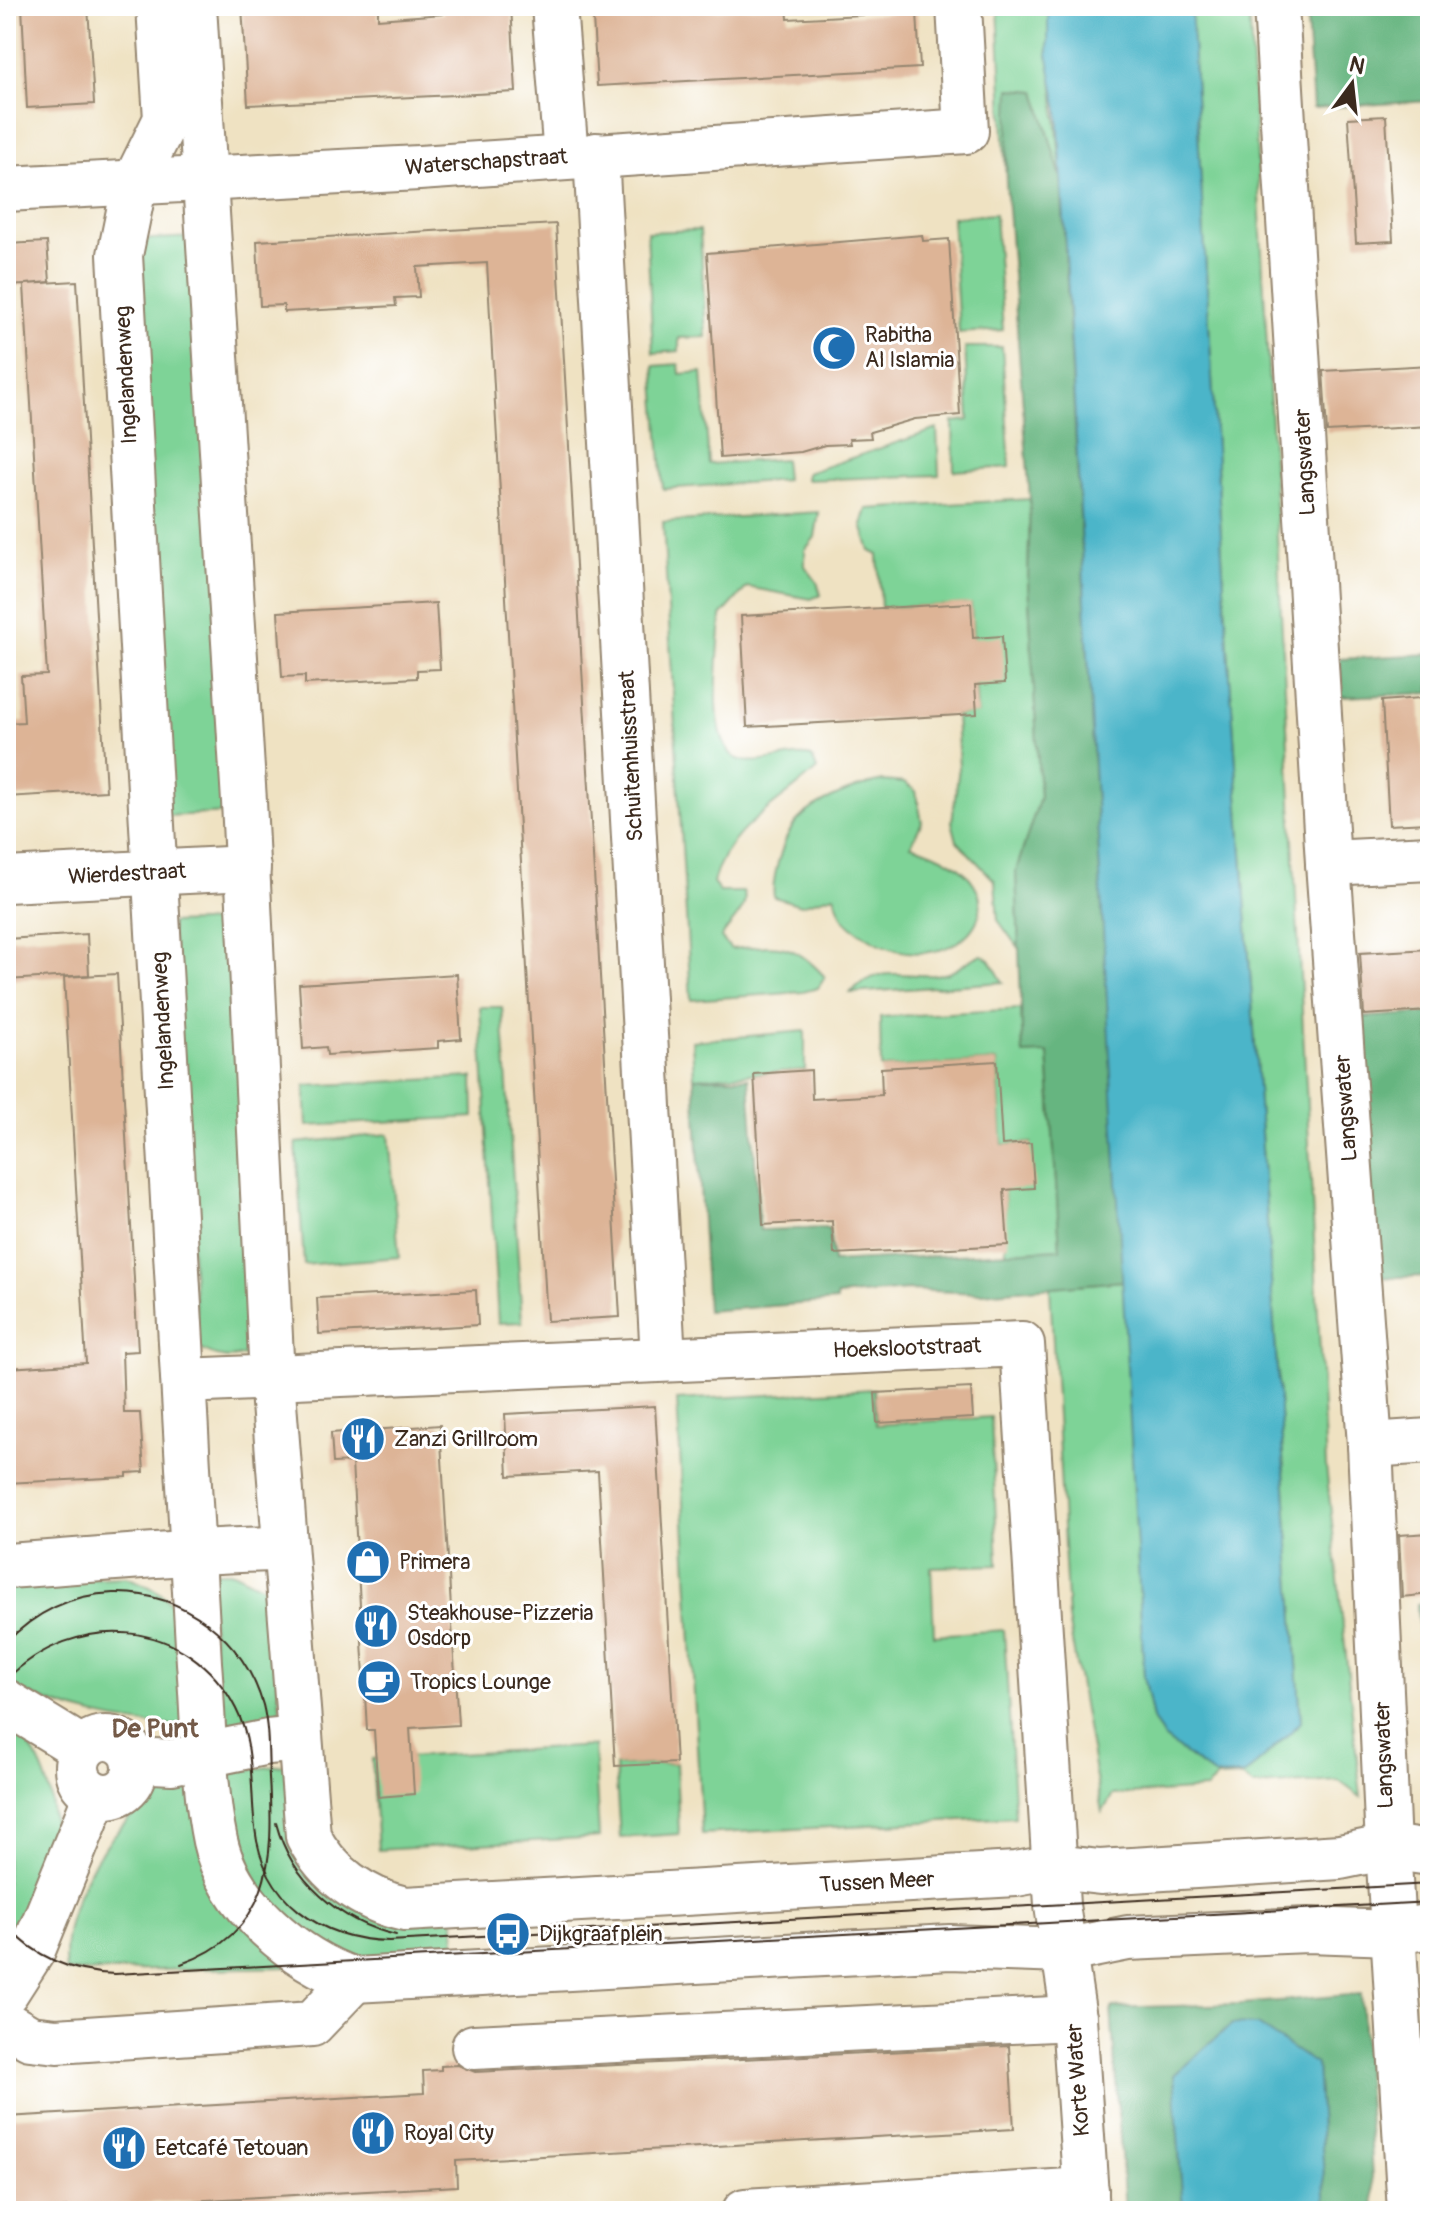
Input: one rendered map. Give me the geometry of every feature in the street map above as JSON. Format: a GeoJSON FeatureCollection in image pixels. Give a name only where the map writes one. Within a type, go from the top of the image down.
{"type":"FeatureCollection","features":[{"type":"Feature","properties":{"kind":"street","name":"Ingelandenweg"},"geometry":{"type":"LineString","coordinates":[[159,6],[166,119],[135,182],[120,255],[193,1550],[215,1843],[231,1881],[287,1945],[335,1973],[354,1980]]}},
{"type":"Feature","properties":{"kind":"street"},"geometry":{"type":"LineString","coordinates":[[135,1760],[172,1762],[207,1753],[300,1739],[271,1359],[248,868],[194,6]]}},
{"type":"Feature","properties":{"kind":"street","name":"Schuitenhuisstraat"},"geometry":{"type":"LineString","coordinates":[[554,6],[581,156],[663,1358]]}},
{"type":"Feature","properties":{"kind":"street","name":"Waterschapstraat"},"geometry":{"type":"LineString","coordinates":[[6,189],[966,131],[959,6]]}},
{"type":"Feature","properties":{"kind":"street","name":"Langswater"},"geometry":{"type":"LineString","coordinates":[[1276,6],[1328,863],[1370,1445],[1388,1847],[1411,1930],[1410,2211]]}},
{"type":"Feature","properties":{"kind":"street"},"geometry":{"type":"LineString","coordinates":[[1328,863],[1430,858]]}},
{"type":"Feature","properties":{"kind":"street","name":"Wierdestraat"},"geometry":{"type":"LineString","coordinates":[[6,880],[248,868]]}},
{"type":"Feature","properties":{"kind":"street","name":"Hoekslootstraat"},"geometry":{"type":"LineString","coordinates":[[184,1381],[271,1359],[663,1358],[1022,1344],[1063,1951]]}},
{"type":"Feature","properties":{"kind":"street"},"geometry":{"type":"LineString","coordinates":[[1370,1445],[1430,1441]]}},
{"type":"Feature","properties":{"kind":"street"},"geometry":{"type":"LineString","coordinates":[[6,1566],[153,1557],[193,1550],[285,1549]]}},
{"type":"Feature","properties":{"kind":"street"},"geometry":{"type":"LineString","coordinates":[[6,1702],[83,1749]]}},
{"type":"Feature","properties":{"kind":"street"},"geometry":{"type":"LineString","coordinates":[[108,1738],[125,1745],[135,1760],[136,1770],[129,1786],[111,1797],[96,1795],[83,1787],[78,1778],[78,1758],[83,1749],[99,1739],[108,1738]]}},
{"type":"Feature","properties":{"kind":"street","name":"Tussen Meer"},"geometry":{"type":"LineString","coordinates":[[300,1739],[308,1836],[332,1871],[379,1903],[405,1909],[1016,1874],[1055,1867],[1100,1872],[1340,1857],[1388,1847],[1430,1853]]}},
{"type":"Feature","properties":{"kind":"street"},"geometry":{"type":"LineString","coordinates":[[6,1992],[33,1950],[96,1795]]}},
{"type":"Feature","properties":{"kind":"street"},"geometry":{"type":"LineString","coordinates":[[6,2024],[30,2038],[57,2041],[312,2024],[354,1980],[950,1947],[1063,1951],[1143,1937],[1308,1930],[1411,1930]]}},
{"type":"Feature","properties":{"kind":"street","name":"Korte Water"},"geometry":{"type":"LineString","coordinates":[[1063,1951],[1074,2018],[1087,2200]]}},
{"type":"Feature","properties":{"kind":"street"},"geometry":{"type":"LineString","coordinates":[[474,2047],[1074,2018]]}},
{"type":"Feature","properties":{"kind":"street"},"geometry":{"type":"LineString","coordinates":[[745,2211],[1087,2200]]}},
{"type":"Feature","properties":{"kind":"green space"},"geometry":{"type":"Polygon","coordinates":[[[998,6],[1048,6],[1061,178],[1036,91],[1011,89],[1006,182],[998,6]]]}},
{"type":"Feature","properties":{"kind":"green space"},"geometry":{"type":"Polygon","coordinates":[[[1191,6],[1249,6],[1326,1466],[1361,1797],[1339,1781],[1254,1786],[1241,1777],[1217,1778],[1206,1789],[1113,1795],[1102,1812],[1068,1619],[1050,1287],[1123,1281],[1144,1675],[1153,1719],[1164,1738],[1215,1776],[1245,1775],[1301,1721],[1224,588],[1191,6]]]}},
{"type":"Feature","properties":{"kind":"green space"},"geometry":{"type":"Polygon","coordinates":[[[1306,6],[1430,6],[1430,101],[1313,108],[1306,6]]]}},
{"type":"Feature","properties":{"kind":"green space"},"geometry":{"type":"Polygon","coordinates":[[[1010,89],[1036,91],[1061,178],[1123,1281],[981,1293],[908,1290],[837,1296],[837,1301],[707,1311],[694,1078],[749,1078],[760,1230],[829,1228],[833,1262],[1060,1249],[1048,1053],[1023,1054],[1016,871],[1040,797],[1028,581],[1030,499],[1006,182],[1010,89]]]}},
{"type":"Feature","properties":{"kind":"green space"},"geometry":{"type":"Polygon","coordinates":[[[995,214],[1003,330],[959,333],[952,217],[995,214]]]}},
{"type":"Feature","properties":{"kind":"green space"},"geometry":{"type":"Polygon","coordinates":[[[700,230],[706,337],[679,338],[679,351],[653,353],[647,232],[700,230]]]}},
{"type":"Feature","properties":{"kind":"green space"},"geometry":{"type":"Polygon","coordinates":[[[195,237],[232,813],[164,816],[133,240],[195,237]]]}},
{"type":"Feature","properties":{"kind":"green space"},"geometry":{"type":"Polygon","coordinates":[[[965,347],[1002,347],[1010,467],[954,471],[953,422],[969,420],[965,347]]]}},
{"type":"Feature","properties":{"kind":"green space"},"geometry":{"type":"Polygon","coordinates":[[[679,364],[680,374],[702,372],[709,464],[784,459],[786,480],[663,489],[654,366],[679,364]]]}},
{"type":"Feature","properties":{"kind":"green space"},"geometry":{"type":"Polygon","coordinates":[[[937,429],[939,475],[806,480],[807,473],[937,429]]]}},
{"type":"Feature","properties":{"kind":"green space"},"geometry":{"type":"Polygon","coordinates":[[[1030,499],[1028,581],[1040,797],[1016,871],[1019,949],[998,920],[995,881],[957,841],[952,822],[959,767],[956,715],[977,713],[971,604],[881,608],[878,555],[870,551],[862,525],[867,509],[1030,499]]]}},
{"type":"Feature","properties":{"kind":"green space"},"geometry":{"type":"Polygon","coordinates":[[[819,512],[815,537],[805,550],[805,566],[817,582],[821,595],[811,599],[747,587],[721,616],[717,674],[718,721],[731,754],[752,762],[794,756],[812,757],[817,769],[742,832],[720,863],[713,882],[719,892],[743,892],[745,898],[742,910],[721,938],[731,949],[760,946],[783,948],[803,956],[825,977],[818,988],[803,992],[691,1000],[663,522],[819,512]]]}},
{"type":"Feature","properties":{"kind":"green space"},"geometry":{"type":"Polygon","coordinates":[[[1430,654],[1430,693],[1342,697],[1340,659],[1430,654]]]}},
{"type":"Feature","properties":{"kind":"green space"},"geometry":{"type":"Polygon","coordinates":[[[883,781],[904,783],[916,791],[922,822],[911,845],[951,862],[974,883],[980,905],[974,926],[958,942],[934,951],[904,952],[872,940],[856,930],[840,912],[834,895],[801,905],[774,897],[780,857],[788,835],[798,820],[838,795],[883,781]]]}},
{"type":"Feature","properties":{"kind":"green space"},"geometry":{"type":"Polygon","coordinates":[[[232,921],[251,1352],[231,1358],[198,1348],[171,923],[232,921]]]}},
{"type":"Feature","properties":{"kind":"green space"},"geometry":{"type":"Polygon","coordinates":[[[982,955],[990,960],[1003,982],[850,993],[872,977],[944,974],[982,955]]]}},
{"type":"Feature","properties":{"kind":"green space"},"geometry":{"type":"Polygon","coordinates":[[[480,1007],[502,1007],[522,1322],[498,1323],[480,1007]]]}},
{"type":"Feature","properties":{"kind":"green space"},"geometry":{"type":"Polygon","coordinates":[[[1021,1009],[1023,1054],[1048,1052],[1060,1249],[1006,1252],[1004,1190],[1031,1143],[1002,1145],[997,1061],[881,1068],[880,1017],[1021,1009]]]}},
{"type":"Feature","properties":{"kind":"green space"},"geometry":{"type":"Polygon","coordinates":[[[1430,1013],[1430,1276],[1370,1278],[1354,1018],[1430,1013]]]}},
{"type":"Feature","properties":{"kind":"green space"},"geometry":{"type":"Polygon","coordinates":[[[805,1031],[805,1070],[694,1078],[692,1041],[805,1031]]]}},
{"type":"Feature","properties":{"kind":"green space"},"geometry":{"type":"Polygon","coordinates":[[[473,1077],[474,1117],[307,1126],[305,1086],[473,1077]]]}},
{"type":"Feature","properties":{"kind":"green space"},"geometry":{"type":"Polygon","coordinates":[[[389,1134],[399,1257],[304,1265],[296,1143],[389,1134]]]}},
{"type":"Feature","properties":{"kind":"green space"},"geometry":{"type":"Polygon","coordinates":[[[874,1389],[876,1425],[991,1417],[998,1565],[931,1567],[934,1635],[1004,1630],[1015,1817],[702,1834],[677,1400],[874,1389]]]}},
{"type":"Feature","properties":{"kind":"green space"},"geometry":{"type":"Polygon","coordinates":[[[210,1572],[233,1572],[267,1589],[281,1715],[216,1725],[210,1572]]]}},
{"type":"Feature","properties":{"kind":"green space"},"geometry":{"type":"Polygon","coordinates":[[[126,1577],[161,1593],[175,1614],[183,1644],[191,1726],[142,1724],[96,1716],[51,1703],[6,1684],[6,1582],[126,1577]]]}},
{"type":"Feature","properties":{"kind":"green space"},"geometry":{"type":"Polygon","coordinates":[[[1430,1603],[1430,1818],[1429,1818],[1417,1604],[1430,1603]]]}},
{"type":"Feature","properties":{"kind":"green space"},"geometry":{"type":"Polygon","coordinates":[[[6,1721],[27,1743],[42,1768],[50,1796],[53,1825],[50,1854],[40,1882],[26,1907],[6,1929],[6,1721]]]}},
{"type":"Feature","properties":{"kind":"green space"},"geometry":{"type":"Polygon","coordinates":[[[594,1746],[599,1837],[378,1850],[372,1759],[594,1746]]]}},
{"type":"Feature","properties":{"kind":"green space"},"geometry":{"type":"Polygon","coordinates":[[[676,1763],[679,1834],[620,1838],[615,1766],[676,1763]]]}},
{"type":"Feature","properties":{"kind":"green space"},"geometry":{"type":"Polygon","coordinates":[[[285,1765],[295,1833],[454,1920],[456,1968],[376,1971],[302,1938],[234,1854],[219,1773],[285,1765]]]}},
{"type":"Feature","properties":{"kind":"green space"},"geometry":{"type":"Polygon","coordinates":[[[192,1779],[290,1967],[66,1972],[68,1927],[83,1883],[95,1862],[123,1825],[139,1810],[192,1779]]]}},
{"type":"Feature","properties":{"kind":"green space"},"geometry":{"type":"Polygon","coordinates":[[[1361,1994],[1374,2211],[1326,2211],[1317,2065],[1233,2024],[1174,2075],[1183,2211],[1125,2211],[1111,2008],[1241,2004],[1361,1994]]]}},
{"type":"Feature","properties":{"kind":"water"},"geometry":{"type":"Polygon","coordinates":[[[1048,6],[1191,6],[1224,588],[1301,1722],[1245,1775],[1215,1776],[1164,1738],[1153,1719],[1144,1676],[1058,110],[1048,58],[1048,6]]]}},
{"type":"Feature","properties":{"kind":"water"},"geometry":{"type":"Polygon","coordinates":[[[1232,2024],[1257,2025],[1317,2065],[1326,2211],[1183,2211],[1174,2075],[1232,2024]]]}},
{"type":"Feature","properties":{"kind":"building"},"geometry":{"type":"Polygon","coordinates":[[[22,6],[88,6],[94,104],[27,108],[22,6]]]}},
{"type":"Feature","properties":{"kind":"building"},"geometry":{"type":"Polygon","coordinates":[[[242,6],[378,6],[378,19],[443,14],[443,6],[511,6],[516,92],[248,105],[242,6]]]}},
{"type":"Feature","properties":{"kind":"building"},"geometry":{"type":"Polygon","coordinates":[[[787,6],[788,19],[917,12],[920,68],[597,86],[593,18],[787,6]]]}},
{"type":"Feature","properties":{"kind":"building"},"geometry":{"type":"Polygon","coordinates":[[[1386,116],[1393,241],[1356,243],[1348,118],[1386,116]]]}},
{"type":"Feature","properties":{"kind":"building"},"geometry":{"type":"Polygon","coordinates":[[[556,224],[620,1317],[547,1321],[487,263],[417,267],[419,297],[395,298],[396,306],[284,312],[284,305],[260,306],[257,241],[556,224]]]}},
{"type":"Feature","properties":{"kind":"building","name":"Rabitha Al Islamia"},"geometry":{"type":"Polygon","coordinates":[[[922,235],[923,241],[949,239],[960,415],[915,419],[870,432],[871,438],[849,439],[850,444],[825,445],[801,452],[720,458],[707,253],[922,235]]]}},
{"type":"Feature","properties":{"kind":"building"},"geometry":{"type":"Polygon","coordinates":[[[47,242],[50,282],[25,284],[77,281],[106,791],[6,797],[6,723],[24,722],[21,676],[47,675],[24,285],[6,286],[6,244],[47,242]]]}},
{"type":"Feature","properties":{"kind":"building"},"geometry":{"type":"Polygon","coordinates":[[[1430,365],[1430,426],[1327,432],[1323,371],[1430,365]]]}},
{"type":"Feature","properties":{"kind":"building"},"geometry":{"type":"Polygon","coordinates":[[[436,603],[440,669],[417,670],[417,678],[305,684],[305,676],[282,677],[278,612],[436,603]]]}},
{"type":"Feature","properties":{"kind":"building"},"geometry":{"type":"Polygon","coordinates":[[[971,603],[973,638],[1002,636],[1005,683],[975,685],[977,714],[747,727],[741,616],[971,603]]]}},
{"type":"Feature","properties":{"kind":"building"},"geometry":{"type":"Polygon","coordinates":[[[1420,698],[1427,823],[1389,825],[1382,701],[1420,698]]]}},
{"type":"Feature","properties":{"kind":"building"},"geometry":{"type":"Polygon","coordinates":[[[87,934],[89,975],[6,980],[6,939],[87,934]]]}},
{"type":"Feature","properties":{"kind":"building"},"geometry":{"type":"Polygon","coordinates":[[[1430,949],[1430,1011],[1364,1015],[1360,953],[1430,949]]]}},
{"type":"Feature","properties":{"kind":"building"},"geometry":{"type":"Polygon","coordinates":[[[117,974],[138,1351],[122,1352],[124,1413],[140,1413],[144,1472],[127,1473],[127,1477],[6,1483],[6,1420],[10,1420],[8,1368],[86,1363],[64,977],[117,974]]]}},
{"type":"Feature","properties":{"kind":"building"},"geometry":{"type":"Polygon","coordinates":[[[457,974],[461,1039],[438,1041],[438,1048],[327,1055],[326,1047],[303,1049],[299,984],[457,974]]]}},
{"type":"Feature","properties":{"kind":"building"},"geometry":{"type":"Polygon","coordinates":[[[997,1061],[1002,1145],[1031,1143],[1034,1188],[1004,1190],[1008,1245],[834,1254],[832,1221],[763,1225],[754,1074],[811,1070],[812,1099],[882,1095],[881,1068],[997,1061]]]}},
{"type":"Feature","properties":{"kind":"building"},"geometry":{"type":"Polygon","coordinates":[[[476,1290],[478,1325],[319,1334],[317,1298],[476,1290]]]}},
{"type":"Feature","properties":{"kind":"building"},"geometry":{"type":"Polygon","coordinates":[[[971,1388],[973,1418],[877,1423],[875,1393],[971,1388]]]}},
{"type":"Feature","properties":{"kind":"building"},"geometry":{"type":"Polygon","coordinates":[[[655,1406],[676,1763],[615,1766],[598,1471],[508,1476],[505,1414],[655,1406]]]}},
{"type":"Feature","properties":{"kind":"building"},"geometry":{"type":"Polygon","coordinates":[[[440,1425],[458,1725],[410,1728],[414,1794],[378,1797],[374,1730],[367,1730],[352,1462],[333,1463],[331,1433],[440,1425]]]}},
{"type":"Feature","properties":{"kind":"building"},"geometry":{"type":"Polygon","coordinates":[[[1430,1533],[1430,1594],[1402,1597],[1399,1535],[1430,1533]]]}},
{"type":"Feature","properties":{"kind":"building"},"geometry":{"type":"Polygon","coordinates":[[[1009,2046],[1014,2129],[456,2161],[457,2186],[6,2211],[6,2117],[424,2093],[423,2071],[441,2070],[441,2066],[458,2065],[475,2072],[1009,2046]]]}},
{"type":"Feature","properties":{"kind":"tram line"},"geometry":{"type":"LineString","coordinates":[[6,1643],[41,1614],[69,1601],[98,1594],[139,1595],[163,1600],[207,1624],[226,1640],[254,1681],[263,1705],[268,1742],[270,1837],[261,1890],[250,1913],[234,1933],[211,1950],[181,1964]]}},
{"type":"Feature","properties":{"kind":"tram line"},"geometry":{"type":"LineString","coordinates":[[6,1680],[34,1657],[64,1642],[97,1634],[129,1633],[161,1640],[190,1655],[215,1678],[242,1723],[249,1752],[255,1828],[260,1853],[270,1876],[283,1895],[318,1924],[364,1939],[389,1941],[1430,1884]]}},
{"type":"Feature","properties":{"kind":"tram line"},"geometry":{"type":"LineString","coordinates":[[276,1823],[293,1863],[320,1896],[355,1920],[396,1935]]}},
{"type":"Feature","properties":{"kind":"tram line"},"geometry":{"type":"LineString","coordinates":[[6,1925],[29,1946],[55,1961],[83,1970],[115,1974],[1430,1902]]}},
{"type":"Feature","properties":{"kind":"place","name":"Rabitha Al Islamia"},"geometry":{"type":"Point","coordinates":[834,348]}},
{"type":"Feature","properties":{"kind":"place","name":"Zanzi Grillroom"},"geometry":{"type":"Point","coordinates":[363,1439]}},
{"type":"Feature","properties":{"kind":"place","name":"Primera"},"geometry":{"type":"Point","coordinates":[368,1562]}},
{"type":"Feature","properties":{"kind":"place","name":"Steakhouse-Pizzeria Osdorp"},"geometry":{"type":"Point","coordinates":[376,1626]}},
{"type":"Feature","properties":{"kind":"place","name":"Tropics Lounge"},"geometry":{"type":"Point","coordinates":[379,1682]}},
{"type":"Feature","properties":{"kind":"place","name":"Dijkgraafplein"},"geometry":{"type":"Point","coordinates":[508,1934]}},
{"type":"Feature","properties":{"kind":"place","name":"Royal City"},"geometry":{"type":"Point","coordinates":[373,2133]}},
{"type":"Feature","properties":{"kind":"place","name":"Eetcafé Tetouan"},"geometry":{"type":"Point","coordinates":[124,2148]}},
{"type":"Feature","properties":{"kind":"district","name":"De Punt"},"geometry":{"type":"Point","coordinates":[155,1729]}}]}
